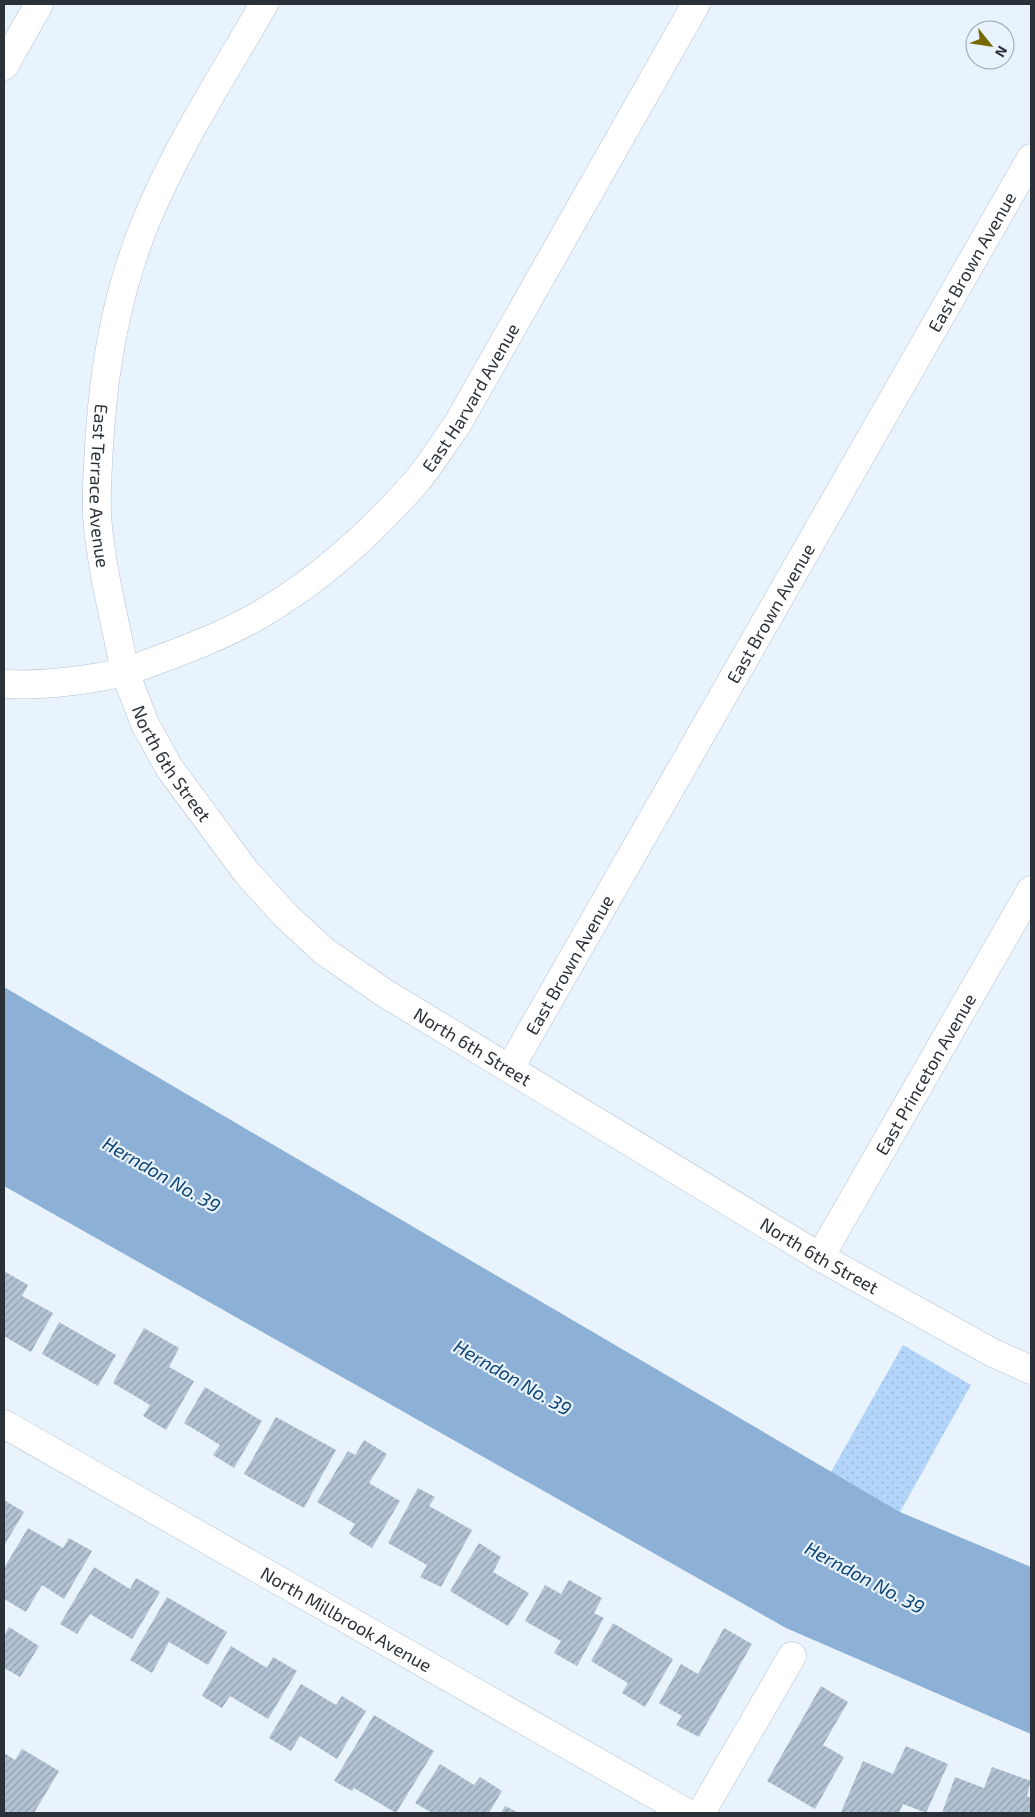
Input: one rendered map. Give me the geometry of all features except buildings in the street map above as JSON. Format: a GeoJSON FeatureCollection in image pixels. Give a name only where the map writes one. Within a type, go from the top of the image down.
{"type":"FeatureCollection","features":[{"type":"Feature","properties":{"kind":"street"},"geometry":{"type":"LineString","coordinates":[[4,66],[39,4]]}},
{"type":"Feature","properties":{"kind":"street","name":"East Terrace Avenue"},"geometry":{"type":"LineString","coordinates":[[125,672],[108,586],[97,516],[101,416],[110,340],[126,276],[147,218],[179,153],[264,4]]}},
{"type":"Feature","properties":{"kind":"street","name":"East Harvard Avenue"},"geometry":{"type":"LineString","coordinates":[[125,672],[202,644],[261,614],[314,578],[363,537],[417,481],[458,424],[696,4]]}},
{"type":"Feature","properties":{"kind":"street","name":"East Brown Avenue"},"geometry":{"type":"LineString","coordinates":[[510,1068],[1031,158]]}},
{"type":"Feature","properties":{"kind":"street"},"geometry":{"type":"LineString","coordinates":[[4,684],[36,686],[82,681],[125,672]]}},
{"type":"Feature","properties":{"kind":"street","name":"North 6th Street"},"geometry":{"type":"LineString","coordinates":[[125,672],[145,724],[170,769],[242,866],[286,916],[324,951],[383,992],[820,1257],[993,1353],[1031,1370]]}},
{"type":"Feature","properties":{"kind":"street","name":"East Princeton Avenue"},"geometry":{"type":"LineString","coordinates":[[820,1257],[1031,890]]}},
{"type":"Feature","properties":{"kind":"street","name":"North Millbrook Avenue"},"geometry":{"type":"LineString","coordinates":[[4,1424],[687,1813]]}},
{"type":"Feature","properties":{"kind":"street"},"geometry":{"type":"LineString","coordinates":[[701,1813],[792,1656]]}},
{"type":"Feature","properties":{"kind":"shaded area"},"geometry":{"type":"Polygon","coordinates":[[[903,1345],[971,1385],[900,1512],[831,1472],[903,1345]]]}},
{"type":"Feature","properties":{"kind":"water","name":"Herndon No. 39"},"geometry":{"type":"Polygon","coordinates":[[[4,987],[900,1512],[1031,1567],[1031,1734],[786,1628],[4,1186],[4,987]]]}}]}
